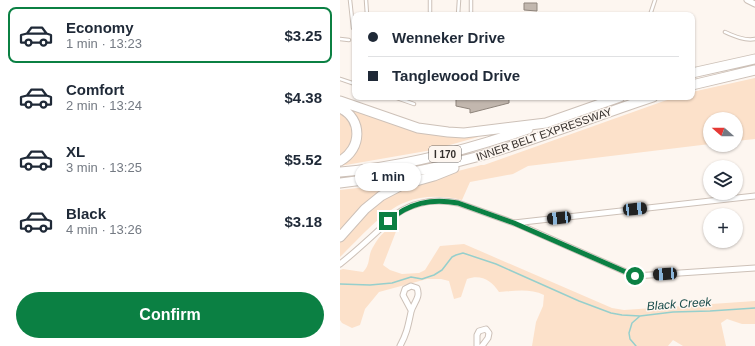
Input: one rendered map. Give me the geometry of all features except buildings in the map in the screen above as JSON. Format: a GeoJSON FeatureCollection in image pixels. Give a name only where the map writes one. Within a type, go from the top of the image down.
{"type":"FeatureCollection","features":[{"type":"Feature","properties":{"kind":"highway"},"geometry":{"type":"LineString","coordinates":[[695,72],[755,59]]}},
{"type":"Feature","properties":{"kind":"highway"},"geometry":{"type":"LineString","coordinates":[[695,84],[755,70]]}},
{"type":"Feature","properties":{"kind":"highway","name":"INNER BELT EXPRESSWAY"},"geometry":{"type":"LineString","coordinates":[[340,172],[398,164],[446,154],[486,143],[611,100]]}},
{"type":"Feature","properties":{"kind":"highway","name":"INNER BELT EXPRESSWAY"},"geometry":{"type":"LineString","coordinates":[[340,183],[441,167],[491,153],[644,100]]}},
{"type":"Feature","properties":{"kind":"highway"},"geometry":{"type":"LineString","coordinates":[[340,101],[402,123],[434,131],[476,132],[546,123]]}},
{"type":"Feature","properties":{"kind":"highway"},"geometry":{"type":"LineString","coordinates":[[340,108],[352,118],[356,124],[357,132],[356,144],[353,150],[348,156],[340,161]]}},
{"type":"Feature","properties":{"kind":"highway"},"geometry":{"type":"LineString","coordinates":[[340,237],[365,209],[377,199],[391,191],[434,176],[491,153]]}},
{"type":"Feature","properties":{"kind":"street"},"geometry":{"type":"LineString","coordinates":[[746,0],[755,4]]}},
{"type":"Feature","properties":{"kind":"street"},"geometry":{"type":"LineString","coordinates":[[514,223],[755,196]]}},
{"type":"Feature","properties":{"kind":"street"},"geometry":{"type":"LineString","coordinates":[[340,264],[400,211],[422,203],[448,201],[458,203],[514,223],[635,276],[755,268]]}},
{"type":"Feature","properties":{"kind":"street"},"geometry":{"type":"LineString","coordinates":[[400,346],[408,328],[411,310]]}},
{"type":"Feature","properties":{"kind":"street"},"geometry":{"type":"LineString","coordinates":[[477,346],[477,335],[479,331],[486,328],[489,333],[488,338],[482,346]]}},
{"type":"Feature","properties":{"kind":"lane"},"geometry":{"type":"LineString","coordinates":[[350,0],[352,19]]}},
{"type":"Feature","properties":{"kind":"lane"},"geometry":{"type":"LineString","coordinates":[[366,0],[367,12]]}},
{"type":"Feature","properties":{"kind":"lane"},"geometry":{"type":"LineString","coordinates":[[430,0],[430,12]]}},
{"type":"Feature","properties":{"kind":"lane"},"geometry":{"type":"LineString","coordinates":[[458,12],[459,0]]}},
{"type":"Feature","properties":{"kind":"lane"},"geometry":{"type":"LineString","coordinates":[[471,0],[471,12]]}},
{"type":"Feature","properties":{"kind":"lane"},"geometry":{"type":"LineString","coordinates":[[651,12],[655,0]]}},
{"type":"Feature","properties":{"kind":"lane"},"geometry":{"type":"LineString","coordinates":[[725,32],[733,36],[755,39]]}},
{"type":"Feature","properties":{"kind":"lane"},"geometry":{"type":"LineString","coordinates":[[340,38],[349,40]]}},
{"type":"Feature","properties":{"kind":"lane"},"geometry":{"type":"LineString","coordinates":[[340,79],[352,83]]}},
{"type":"Feature","properties":{"kind":"lane"},"geometry":{"type":"LineString","coordinates":[[403,100],[414,104]]}},
{"type":"Feature","properties":{"kind":"shaded area"},"geometry":{"type":"Polygon","coordinates":[[[755,78],[755,139],[743,140],[743,112],[703,112],[703,145],[528,166],[513,174],[470,182],[462,200],[427,197],[406,202],[397,206],[371,226],[340,257],[340,242],[359,220],[375,205],[404,188],[443,175],[484,165],[667,100],[695,100],[695,91],[755,78]]]}},
{"type":"Feature","properties":{"kind":"shaded area"},"geometry":{"type":"Polygon","coordinates":[[[345,107],[401,126],[478,134],[478,137],[432,150],[340,166],[340,164],[358,146],[345,107]]]}},
{"type":"Feature","properties":{"kind":"shaded area"},"geometry":{"type":"Polygon","coordinates":[[[340,111],[352,123],[353,144],[340,158],[340,111]]]}},
{"type":"Feature","properties":{"kind":"shaded area"},"geometry":{"type":"Polygon","coordinates":[[[409,178],[409,180],[340,232],[340,190],[384,185],[409,178]]]}},
{"type":"Feature","properties":{"kind":"shaded area"},"geometry":{"type":"Polygon","coordinates":[[[390,229],[397,229],[383,265],[390,270],[402,274],[419,273],[425,270],[440,246],[464,244],[612,308],[624,310],[755,301],[755,324],[742,324],[727,319],[721,323],[726,346],[683,346],[673,340],[668,346],[532,346],[536,322],[543,306],[544,295],[533,291],[499,292],[489,281],[477,277],[467,279],[461,297],[454,299],[449,281],[441,279],[427,279],[379,292],[365,309],[360,325],[352,328],[342,323],[340,320],[340,270],[343,269],[363,272],[367,267],[371,251],[377,241],[384,232],[390,229]]]}},
{"type":"Feature","properties":{"kind":"waterway"},"geometry":{"type":"LineString","coordinates":[[340,284],[370,285],[392,283],[411,277],[422,279],[434,275],[442,270],[452,257],[463,253],[496,264],[579,301],[611,313],[640,316]]}},
{"type":"Feature","properties":{"kind":"waterway","name":"Black Creek"},"geometry":{"type":"LineString","coordinates":[[636,346],[630,339],[629,333],[632,323],[640,316],[673,312],[755,308]]}},
{"type":"Feature","properties":{"kind":"route"},"geometry":{"type":"LineString","coordinates":[[388,221],[400,211],[413,205],[434,201],[458,203],[514,223],[635,276]]}}]}
